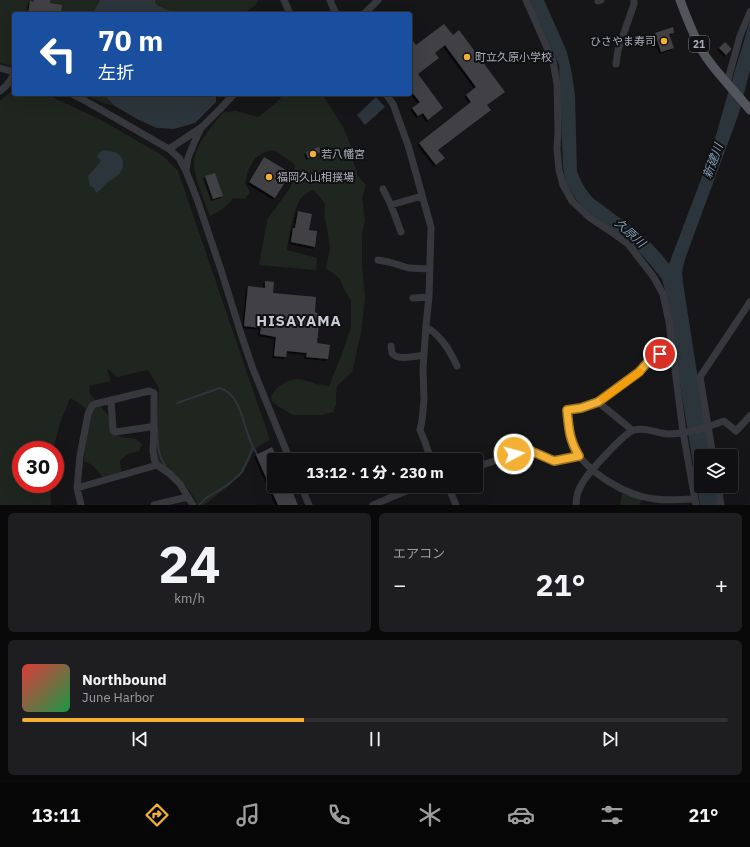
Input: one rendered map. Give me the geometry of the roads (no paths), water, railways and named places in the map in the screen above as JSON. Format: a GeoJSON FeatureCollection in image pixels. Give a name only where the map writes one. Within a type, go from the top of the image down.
{"type":"FeatureCollection","features":[{"type":"Feature","properties":{"kind":"main road","name":"21"},"geometry":{"type":"LineString","coordinates":[[680,0],[695,36],[706,56],[748,107]]}},
{"type":"Feature","properties":{"kind":"street"},"geometry":{"type":"LineString","coordinates":[[284,0],[289,12]]}},
{"type":"Feature","properties":{"kind":"street"},"geometry":{"type":"LineString","coordinates":[[330,0],[335,12]]}},
{"type":"Feature","properties":{"kind":"street"},"geometry":{"type":"LineString","coordinates":[[366,12],[378,0]]}},
{"type":"Feature","properties":{"kind":"street"},"geometry":{"type":"LineString","coordinates":[[526,0],[553,61],[557,84],[557,149],[559,170],[563,185],[572,201],[589,217],[610,230],[628,244],[653,276],[663,294],[668,322],[673,358],[683,432],[696,502],[656,499],[621,489],[593,470],[579,456],[573,445],[570,434],[567,410],[581,408],[598,402],[639,372],[647,363],[660,354],[673,358]]}},
{"type":"Feature","properties":{"kind":"street"},"geometry":{"type":"LineString","coordinates":[[616,64],[618,50],[634,4],[634,0]]}},
{"type":"Feature","properties":{"kind":"street"},"geometry":{"type":"LineString","coordinates":[[727,83],[740,36],[750,12]]}},
{"type":"Feature","properties":{"kind":"street"},"geometry":{"type":"LineString","coordinates":[[0,68],[12,72]]}},
{"type":"Feature","properties":{"kind":"street"},"geometry":{"type":"LineString","coordinates":[[0,91],[6,86],[12,76]]}},
{"type":"Feature","properties":{"kind":"street"},"geometry":{"type":"LineString","coordinates":[[76,96],[169,148],[179,158],[197,199],[248,356],[287,453]]}},
{"type":"Feature","properties":{"kind":"street"},"geometry":{"type":"LineString","coordinates":[[169,148],[202,128],[232,96]]}},
{"type":"Feature","properties":{"kind":"street"},"geometry":{"type":"LineString","coordinates":[[387,96],[393,104],[408,145],[431,226],[429,297],[424,355],[424,400],[420,430],[429,453]]}},
{"type":"Feature","properties":{"kind":"street"},"geometry":{"type":"LineString","coordinates":[[186,171],[188,158],[202,128]]}},
{"type":"Feature","properties":{"kind":"street"},"geometry":{"type":"LineString","coordinates":[[383,189],[391,205],[401,232]]}},
{"type":"Feature","properties":{"kind":"street"},"geometry":{"type":"LineString","coordinates":[[391,205],[422,196]]}},
{"type":"Feature","properties":{"kind":"street"},"geometry":{"type":"LineString","coordinates":[[378,260],[409,268],[429,270]]}},
{"type":"Feature","properties":{"kind":"street"},"geometry":{"type":"LineString","coordinates":[[414,298],[429,297]]}},
{"type":"Feature","properties":{"kind":"street"},"geometry":{"type":"LineString","coordinates":[[712,449],[700,377],[750,302]]}},
{"type":"Feature","properties":{"kind":"street"},"geometry":{"type":"LineString","coordinates":[[426,327],[447,347],[457,366]]}},
{"type":"Feature","properties":{"kind":"street"},"geometry":{"type":"LineString","coordinates":[[391,346],[394,356],[404,358],[424,355]]}},
{"type":"Feature","properties":{"kind":"street"},"geometry":{"type":"LineString","coordinates":[[81,505],[77,488],[80,456],[88,414],[92,406],[149,391],[154,393],[154,428],[152,451],[157,465],[170,474],[180,484],[193,505]]}},
{"type":"Feature","properties":{"kind":"street"},"geometry":{"type":"LineString","coordinates":[[111,400],[113,430],[115,432],[154,428]]}},
{"type":"Feature","properties":{"kind":"street"},"geometry":{"type":"LineString","coordinates":[[598,402],[632,430]]}},
{"type":"Feature","properties":{"kind":"street"},"geometry":{"type":"LineString","coordinates":[[576,505],[579,491],[583,482],[622,438],[632,430],[647,429],[666,434],[708,427],[724,421],[736,431],[750,416]]}},
{"type":"Feature","properties":{"kind":"street"},"geometry":{"type":"LineString","coordinates":[[483,464],[526,451],[531,451],[554,461],[579,456]]}},
{"type":"Feature","properties":{"kind":"street"},"geometry":{"type":"LineString","coordinates":[[77,488],[157,465]]}},
{"type":"Feature","properties":{"kind":"street"},"geometry":{"type":"LineString","coordinates":[[306,493],[309,505]]}},
{"type":"Feature","properties":{"kind":"street"},"geometry":{"type":"LineString","coordinates":[[373,505],[401,493]]}},
{"type":"Feature","properties":{"kind":"street"},"geometry":{"type":"LineString","coordinates":[[451,493],[456,505]]}},
{"type":"Feature","properties":{"kind":"street"},"geometry":{"type":"LineString","coordinates":[[719,493],[721,505]]}},
{"type":"Feature","properties":{"kind":"street"},"geometry":{"type":"LineString","coordinates":[[154,505],[188,497]]}},
{"type":"Feature","properties":{"kind":"water"},"geometry":{"type":"Polygon","coordinates":[[[100,0],[155,0],[156,4],[174,12],[94,12],[100,0]]]}},
{"type":"Feature","properties":{"kind":"water"},"geometry":{"type":"Polygon","coordinates":[[[530,0],[544,0],[567,52],[575,96],[577,171],[585,188],[593,198],[645,237],[669,264],[711,153],[750,21],[750,70],[739,113],[685,259],[682,272],[709,449],[694,449],[694,469],[666,294],[662,279],[630,242],[583,207],[566,184],[563,166],[559,65],[530,0]]]}},
{"type":"Feature","properties":{"kind":"water"},"geometry":{"type":"Polygon","coordinates":[[[105,96],[216,96],[216,102],[195,123],[174,129],[157,128],[139,120],[115,106],[105,96]]]}},
{"type":"Feature","properties":{"kind":"water"},"geometry":{"type":"Polygon","coordinates":[[[376,97],[385,107],[365,125],[357,115],[376,97]]]}},
{"type":"Feature","properties":{"kind":"water"},"geometry":{"type":"Polygon","coordinates":[[[104,150],[120,155],[123,160],[123,166],[118,175],[96,193],[94,188],[90,186],[88,176],[101,160],[97,157],[99,153],[104,150]]]}},
{"type":"Feature","properties":{"kind":"water"},"geometry":{"type":"Polygon","coordinates":[[[698,493],[716,493],[718,505],[700,505],[698,493]]]}},
{"type":"Feature","properties":{"kind":"waterway"},"geometry":{"type":"LineString","coordinates":[[177,403],[220,388],[227,391],[236,402],[252,445],[258,456]]}},
{"type":"Feature","properties":{"kind":"waterway"},"geometry":{"type":"LineString","coordinates":[[157,428],[159,452],[165,466]]}},
{"type":"Feature","properties":{"kind":"waterway"},"geometry":{"type":"LineString","coordinates":[[199,505],[206,498],[226,486],[242,472],[253,448]]}},
{"type":"Feature","properties":{"kind":"place","name":"ひさやま寿司"},"geometry":{"type":"Point","coordinates":[664,41]}},
{"type":"Feature","properties":{"kind":"place","name":"町立久原小学校"},"geometry":{"type":"Point","coordinates":[467,57]}},
{"type":"Feature","properties":{"kind":"place","name":"若八幡宮"},"geometry":{"type":"Point","coordinates":[313,154]}},
{"type":"Feature","properties":{"kind":"place","name":"福岡久山相撲場"},"geometry":{"type":"Point","coordinates":[269,177]}},
{"type":"Feature","properties":{"kind":"district","name":"HISAYAMA"},"geometry":{"type":"Point","coordinates":[299,321]}},
{"type":"Feature","properties":{"kind":"water label","name":"新建川"},"geometry":{"type":"Point","coordinates":[713,161]}},
{"type":"Feature","properties":{"kind":"water label","name":"久原川"},"geometry":{"type":"Point","coordinates":[630,233]}}]}
